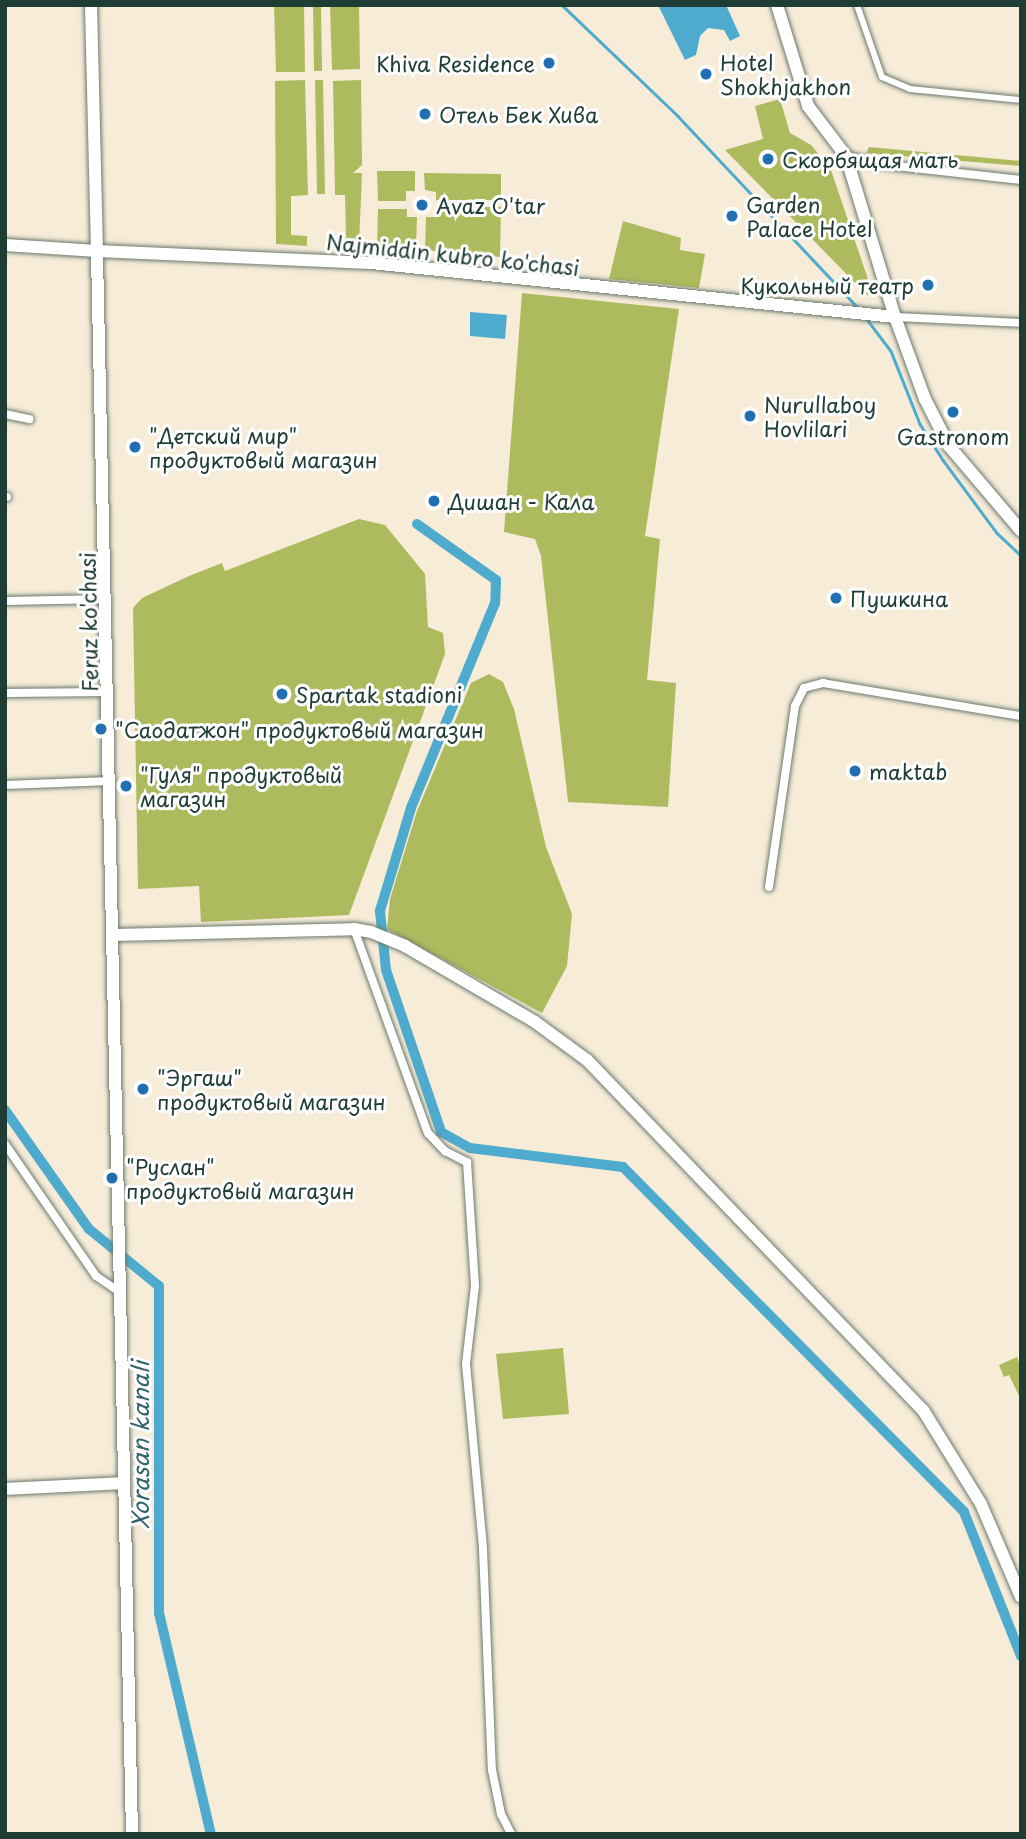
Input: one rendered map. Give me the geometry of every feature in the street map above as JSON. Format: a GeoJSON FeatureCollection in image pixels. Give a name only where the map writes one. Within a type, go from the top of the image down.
{"type":"FeatureCollection","features":[{"type":"Feature","properties":{"kind":"main road","name":"Feruz ko'chasi"},"geometry":{"type":"LineString","coordinates":[[91,5],[107,599],[132,1834]]}},
{"type":"Feature","properties":{"kind":"main road"},"geometry":{"type":"LineString","coordinates":[[777,5],[808,106],[846,156],[895,317],[949,446],[1021,531]]}},
{"type":"Feature","properties":{"kind":"main road","name":"Najmiddin kubro ko'chasi"},"geometry":{"type":"LineString","coordinates":[[5,246],[371,263],[895,317]]}},
{"type":"Feature","properties":{"kind":"main road"},"geometry":{"type":"LineString","coordinates":[[114,935],[354,929],[370,932],[403,946],[535,1022],[587,1060],[634,1104],[721,1202],[923,1410],[981,1504],[1021,1597]]}},
{"type":"Feature","properties":{"kind":"main road"},"geometry":{"type":"LineString","coordinates":[[5,1489],[124,1483]]}},
{"type":"Feature","properties":{"kind":"street"},"geometry":{"type":"LineString","coordinates":[[857,5],[882,78],[910,89],[1021,100]]}},
{"type":"Feature","properties":{"kind":"street"},"geometry":{"type":"LineString","coordinates":[[846,156],[878,164],[1021,180]]}},
{"type":"Feature","properties":{"kind":"street"},"geometry":{"type":"LineString","coordinates":[[895,317],[1021,323]]}},
{"type":"Feature","properties":{"kind":"street"},"geometry":{"type":"LineString","coordinates":[[5,414],[29,419]]}},
{"type":"Feature","properties":{"kind":"street"},"geometry":{"type":"LineString","coordinates":[[5,601],[107,599]]}},
{"type":"Feature","properties":{"kind":"street"},"geometry":{"type":"LineString","coordinates":[[769,887],[795,706],[804,688],[823,683],[1021,716]]}},
{"type":"Feature","properties":{"kind":"street"},"geometry":{"type":"LineString","coordinates":[[5,693],[108,692]]}},
{"type":"Feature","properties":{"kind":"street"},"geometry":{"type":"LineString","coordinates":[[5,785],[111,781]]}},
{"type":"Feature","properties":{"kind":"street"},"geometry":{"type":"LineString","coordinates":[[354,929],[428,1133],[445,1151],[467,1162],[475,1286],[466,1364],[484,1549],[492,1770],[501,1814],[511,1834]]}},
{"type":"Feature","properties":{"kind":"street"},"geometry":{"type":"LineString","coordinates":[[5,1144],[96,1276],[120,1292]]}},
{"type":"Feature","properties":{"kind":"green space"},"geometry":{"type":"Polygon","coordinates":[[[274,5],[304,5],[305,72],[276,72],[274,5]]]}},
{"type":"Feature","properties":{"kind":"green space"},"geometry":{"type":"Polygon","coordinates":[[[313,5],[321,5],[322,71],[314,71],[313,5]]]}},
{"type":"Feature","properties":{"kind":"green space"},"geometry":{"type":"Polygon","coordinates":[[[330,5],[359,5],[360,69],[332,70],[330,5]]]}},
{"type":"Feature","properties":{"kind":"green space"},"geometry":{"type":"Polygon","coordinates":[[[305,80],[308,195],[291,196],[291,235],[307,236],[307,246],[276,244],[275,81],[305,80]]]}},
{"type":"Feature","properties":{"kind":"green space"},"geometry":{"type":"Polygon","coordinates":[[[315,80],[323,80],[325,194],[317,194],[315,80]]]}},
{"type":"Feature","properties":{"kind":"green space"},"geometry":{"type":"Polygon","coordinates":[[[361,80],[362,165],[353,173],[362,173],[359,245],[337,245],[337,240],[346,238],[345,195],[335,195],[333,81],[361,80]]]}},
{"type":"Feature","properties":{"kind":"green space"},"geometry":{"type":"Polygon","coordinates":[[[780,99],[790,133],[811,145],[830,167],[873,294],[867,295],[725,150],[763,139],[755,106],[780,99]]]}},
{"type":"Feature","properties":{"kind":"green space"},"geometry":{"type":"Polygon","coordinates":[[[869,147],[1021,161],[1021,166],[866,153],[869,147]]]}},
{"type":"Feature","properties":{"kind":"green space"},"geometry":{"type":"Polygon","coordinates":[[[377,171],[415,171],[415,191],[406,191],[406,201],[378,201],[377,171]]]}},
{"type":"Feature","properties":{"kind":"green space"},"geometry":{"type":"Polygon","coordinates":[[[424,173],[501,174],[501,200],[436,200],[436,192],[425,190],[424,173]]]}},
{"type":"Feature","properties":{"kind":"green space"},"geometry":{"type":"Polygon","coordinates":[[[437,207],[501,207],[500,257],[425,250],[426,217],[436,217],[437,207]]]}},
{"type":"Feature","properties":{"kind":"green space"},"geometry":{"type":"Polygon","coordinates":[[[378,209],[407,209],[407,217],[417,217],[416,250],[377,250],[378,209]]]}},
{"type":"Feature","properties":{"kind":"green space"},"geometry":{"type":"Polygon","coordinates":[[[623,221],[681,238],[680,250],[705,254],[699,288],[609,279],[623,221]]]}},
{"type":"Feature","properties":{"kind":"green space"},"geometry":{"type":"Polygon","coordinates":[[[522,293],[679,309],[645,536],[660,539],[647,680],[676,683],[668,807],[568,802],[541,556],[535,539],[504,532],[522,293]]]}},
{"type":"Feature","properties":{"kind":"green space","name":"Spartak stadioni"},"geometry":{"type":"Polygon","coordinates":[[[359,519],[385,525],[425,574],[428,627],[443,633],[445,654],[349,915],[201,922],[199,886],[138,889],[133,608],[142,598],[222,563],[225,571],[359,519]]]}},
{"type":"Feature","properties":{"kind":"green space"},"geometry":{"type":"Polygon","coordinates":[[[489,674],[503,682],[514,709],[546,847],[572,914],[567,966],[542,1013],[387,929],[390,899],[417,811],[471,683],[489,674]]]}},
{"type":"Feature","properties":{"kind":"green space"},"geometry":{"type":"Polygon","coordinates":[[[563,1348],[569,1414],[503,1419],[496,1354],[563,1348]]]}},
{"type":"Feature","properties":{"kind":"green space"},"geometry":{"type":"Polygon","coordinates":[[[1017,1357],[1021,1368],[1021,1400],[1009,1375],[1004,1377],[999,1365],[1017,1357]]]}},
{"type":"Feature","properties":{"kind":"water"},"geometry":{"type":"Polygon","coordinates":[[[658,5],[726,5],[740,36],[730,41],[724,30],[708,28],[700,36],[696,55],[685,60],[658,5]]]}},
{"type":"Feature","properties":{"kind":"water"},"geometry":{"type":"Polygon","coordinates":[[[470,312],[507,315],[505,339],[470,336],[470,312]]]}},
{"type":"Feature","properties":{"kind":"waterway"},"geometry":{"type":"LineString","coordinates":[[562,5],[678,116],[858,308]]}},
{"type":"Feature","properties":{"kind":"waterway"},"geometry":{"type":"LineString","coordinates":[[866,318],[891,351],[920,424],[943,460],[997,533],[1021,555]]}},
{"type":"Feature","properties":{"kind":"waterway"},"geometry":{"type":"LineString","coordinates":[[417,524],[496,580],[495,603],[411,808],[380,911],[386,970],[441,1132],[470,1148],[623,1167],[964,1512],[1021,1656]]}},
{"type":"Feature","properties":{"kind":"waterway","name":"Xorasan kanali"},"geometry":{"type":"LineString","coordinates":[[5,1110],[89,1229],[159,1286],[159,1613],[211,1834]]}},
{"type":"Feature","properties":{"kind":"place","name":"Khiva Residence"},"geometry":{"type":"Point","coordinates":[549,63]}},
{"type":"Feature","properties":{"kind":"place","name":"Hotel Shokhjakhon"},"geometry":{"type":"Point","coordinates":[706,74]}},
{"type":"Feature","properties":{"kind":"place","name":"Отель Бек Хива"},"geometry":{"type":"Point","coordinates":[425,114]}},
{"type":"Feature","properties":{"kind":"place","name":"Скорбящая мать"},"geometry":{"type":"Point","coordinates":[768,159]}},
{"type":"Feature","properties":{"kind":"place","name":"Avaz O'tar"},"geometry":{"type":"Point","coordinates":[422,205]}},
{"type":"Feature","properties":{"kind":"place","name":"Garden Palace Hotel"},"geometry":{"type":"Point","coordinates":[732,216]}},
{"type":"Feature","properties":{"kind":"place","name":"Кукольный театр"},"geometry":{"type":"Point","coordinates":[928,285]}},
{"type":"Feature","properties":{"kind":"place","name":"Gastronom"},"geometry":{"type":"Point","coordinates":[953,412]}},
{"type":"Feature","properties":{"kind":"place","name":"Nurullaboy Hovlilari"},"geometry":{"type":"Point","coordinates":[750,416]}},
{"type":"Feature","properties":{"kind":"place","name":"\"Детский мир\" продуктовый магазин"},"geometry":{"type":"Point","coordinates":[135,447]}},
{"type":"Feature","properties":{"kind":"place","name":"Дишан - Кала"},"geometry":{"type":"Point","coordinates":[434,501]}},
{"type":"Feature","properties":{"kind":"place","name":"Пушкина"},"geometry":{"type":"Point","coordinates":[836,598]}},
{"type":"Feature","properties":{"kind":"place","name":"Spartak stadioni"},"geometry":{"type":"Point","coordinates":[282,694]}},
{"type":"Feature","properties":{"kind":"place","name":"\"Саодатжон\" продуктовый магазин"},"geometry":{"type":"Point","coordinates":[101,729]}},
{"type":"Feature","properties":{"kind":"place","name":"maktab"},"geometry":{"type":"Point","coordinates":[855,771]}},
{"type":"Feature","properties":{"kind":"place","name":"\"Гуля\" продуктовый магазин"},"geometry":{"type":"Point","coordinates":[126,786]}},
{"type":"Feature","properties":{"kind":"place","name":"\"Эргаш\" продуктовый магазин"},"geometry":{"type":"Point","coordinates":[143,1089]}},
{"type":"Feature","properties":{"kind":"place","name":"\"Руслан\" продуктовый магазин"},"geometry":{"type":"Point","coordinates":[112,1178]}}]}
